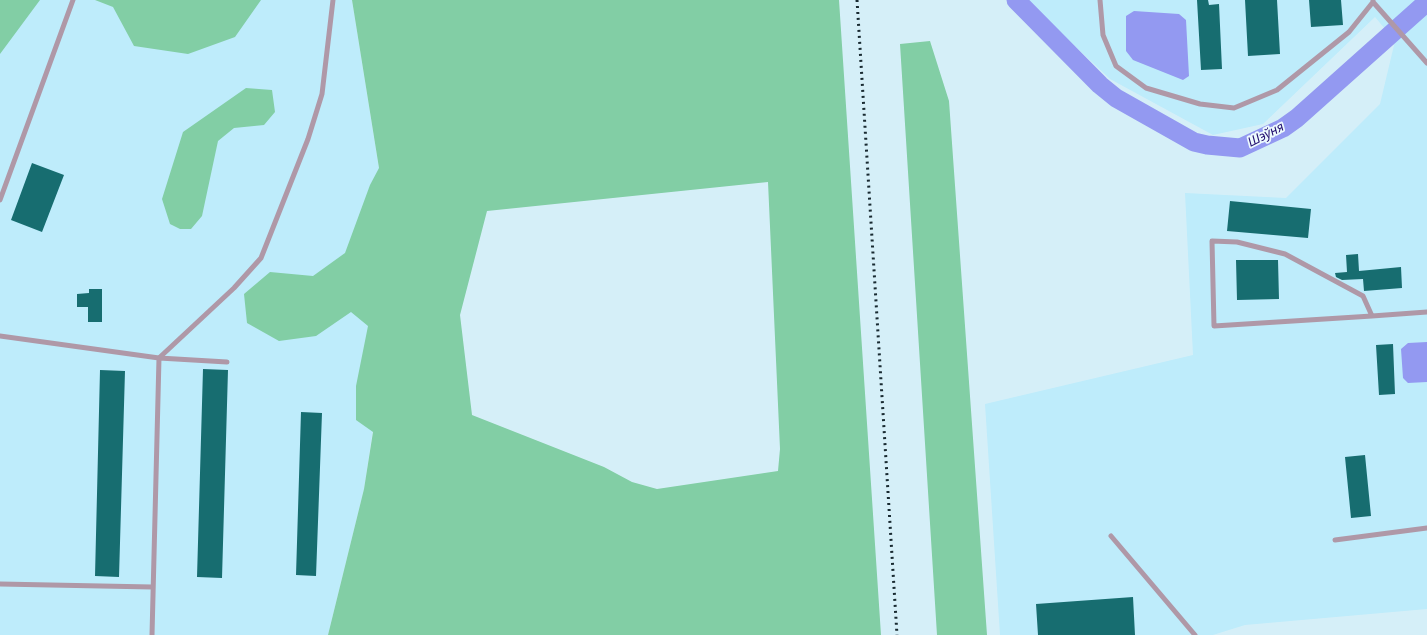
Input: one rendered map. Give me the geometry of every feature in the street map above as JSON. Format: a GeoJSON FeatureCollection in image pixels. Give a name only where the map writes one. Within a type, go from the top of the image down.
{"type":"FeatureCollection","features":[{"type":"Feature","properties":{"kind":"lane"},"geometry":{"type":"LineString","coordinates":[[0,200],[73,0]]}},
{"type":"Feature","properties":{"kind":"lane"},"geometry":{"type":"LineString","coordinates":[[152,635],[152,587],[159,358],[234,288],[261,258],[308,139],[322,94],[333,0]]}},
{"type":"Feature","properties":{"kind":"lane"},"geometry":{"type":"LineString","coordinates":[[1100,0],[1103,35],[1116,66],[1146,88],[1200,104],[1234,108],[1278,90],[1349,32],[1373,1],[1427,63]]}},
{"type":"Feature","properties":{"kind":"lane"},"geometry":{"type":"LineString","coordinates":[[1372,316],[1364,296],[1285,254],[1237,242],[1212,241],[1214,326],[1372,316],[1427,312]]}},
{"type":"Feature","properties":{"kind":"lane"},"geometry":{"type":"LineString","coordinates":[[0,336],[159,358],[227,362]]}},
{"type":"Feature","properties":{"kind":"lane"},"geometry":{"type":"LineString","coordinates":[[1335,540],[1427,528]]}},
{"type":"Feature","properties":{"kind":"lane"},"geometry":{"type":"LineString","coordinates":[[1111,536],[1195,635]]}},
{"type":"Feature","properties":{"kind":"lane"},"geometry":{"type":"LineString","coordinates":[[0,584],[152,587]]}},
{"type":"Feature","properties":{"kind":"shaded area"},"geometry":{"type":"Polygon","coordinates":[[[0,0],[352,0],[396,275],[364,489],[328,635],[0,635],[0,0]]]}},
{"type":"Feature","properties":{"kind":"shaded area"},"geometry":{"type":"Polygon","coordinates":[[[1026,0],[1427,0],[1427,609],[1245,625],[1213,635],[1000,635],[985,404],[1193,355],[1185,193],[1286,198],[1380,104],[1395,41],[1375,17],[1263,124],[1213,135],[1110,79],[1026,0]]]}},
{"type":"Feature","properties":{"kind":"green space"},"geometry":{"type":"Polygon","coordinates":[[[0,0],[40,0],[0,54],[0,0]]]}},
{"type":"Feature","properties":{"kind":"green space"},"geometry":{"type":"Polygon","coordinates":[[[95,0],[261,0],[235,37],[188,54],[134,46],[113,7],[95,0]]]}},
{"type":"Feature","properties":{"kind":"green space"},"geometry":{"type":"Polygon","coordinates":[[[352,0],[839,0],[881,635],[328,635],[364,489],[373,432],[356,420],[356,386],[368,326],[351,312],[316,336],[279,341],[247,323],[244,294],[270,272],[313,276],[345,253],[370,185],[379,168],[352,0]],[[768,182],[487,211],[460,315],[472,415],[604,467],[632,482],[657,489],[778,471],[780,449],[768,182]]]}},
{"type":"Feature","properties":{"kind":"green space"},"geometry":{"type":"Polygon","coordinates":[[[930,41],[949,101],[987,635],[937,635],[900,44],[930,41]]]}},
{"type":"Feature","properties":{"kind":"green space"},"geometry":{"type":"Polygon","coordinates":[[[246,88],[272,90],[275,112],[264,125],[234,128],[218,141],[202,216],[191,229],[180,229],[170,224],[162,199],[183,132],[246,88]]]}},
{"type":"Feature","properties":{"kind":"water"},"geometry":{"type":"Polygon","coordinates":[[[1134,11],[1179,14],[1186,20],[1189,76],[1183,80],[1133,60],[1126,51],[1126,16],[1134,11]]]}},
{"type":"Feature","properties":{"kind":"water"},"geometry":{"type":"Polygon","coordinates":[[[1427,342],[1427,382],[1408,383],[1403,378],[1401,349],[1408,343],[1427,342]]]}},
{"type":"Feature","properties":{"kind":"building"},"geometry":{"type":"Polygon","coordinates":[[[1197,0],[1208,0],[1209,5],[1219,4],[1222,69],[1201,70],[1197,0]]]}},
{"type":"Feature","properties":{"kind":"building"},"geometry":{"type":"Polygon","coordinates":[[[1245,0],[1277,0],[1280,54],[1248,56],[1245,0]]]}},
{"type":"Feature","properties":{"kind":"building"},"geometry":{"type":"Polygon","coordinates":[[[1309,0],[1341,0],[1343,25],[1311,27],[1309,0]]]}},
{"type":"Feature","properties":{"kind":"building"},"geometry":{"type":"Polygon","coordinates":[[[32,163],[64,175],[42,232],[11,220],[32,163]]]}},
{"type":"Feature","properties":{"kind":"building"},"geometry":{"type":"Polygon","coordinates":[[[1230,201],[1311,209],[1308,238],[1227,231],[1230,201]]]}},
{"type":"Feature","properties":{"kind":"building"},"geometry":{"type":"Polygon","coordinates":[[[1358,254],[1359,271],[1401,267],[1402,288],[1364,291],[1363,279],[1342,280],[1336,277],[1335,273],[1347,272],[1346,255],[1358,254]]]}},
{"type":"Feature","properties":{"kind":"building"},"geometry":{"type":"Polygon","coordinates":[[[1236,260],[1278,260],[1279,299],[1237,300],[1236,260]]]}},
{"type":"Feature","properties":{"kind":"building"},"geometry":{"type":"Polygon","coordinates":[[[89,289],[102,289],[102,322],[88,322],[88,307],[77,307],[77,294],[89,293],[89,289]]]}},
{"type":"Feature","properties":{"kind":"building"},"geometry":{"type":"Polygon","coordinates":[[[1393,344],[1395,394],[1379,395],[1376,345],[1393,344]]]}},
{"type":"Feature","properties":{"kind":"building"},"geometry":{"type":"Polygon","coordinates":[[[203,369],[228,370],[222,578],[197,577],[203,369]]]}},
{"type":"Feature","properties":{"kind":"building"},"geometry":{"type":"Polygon","coordinates":[[[100,370],[125,371],[119,577],[95,576],[100,370]]]}},
{"type":"Feature","properties":{"kind":"building"},"geometry":{"type":"Polygon","coordinates":[[[301,412],[322,413],[316,576],[296,575],[301,412]]]}},
{"type":"Feature","properties":{"kind":"building"},"geometry":{"type":"Polygon","coordinates":[[[1365,455],[1371,516],[1351,518],[1345,457],[1365,455]]]}},
{"type":"Feature","properties":{"kind":"building"},"geometry":{"type":"Polygon","coordinates":[[[1133,597],[1135,635],[1038,635],[1036,604],[1133,597]]]}},
{"type":"Feature","properties":{"kind":"waterway","name":"Шэўня"},"geometry":{"type":"LineString","coordinates":[[1016,0],[1100,85],[1116,98],[1194,142],[1207,145],[1240,148],[1283,128],[1297,118],[1427,2]]}},
{"type":"Feature","properties":{"kind":"railway"},"geometry":{"type":"LineString","coordinates":[[857,0],[897,635]]}}]}
